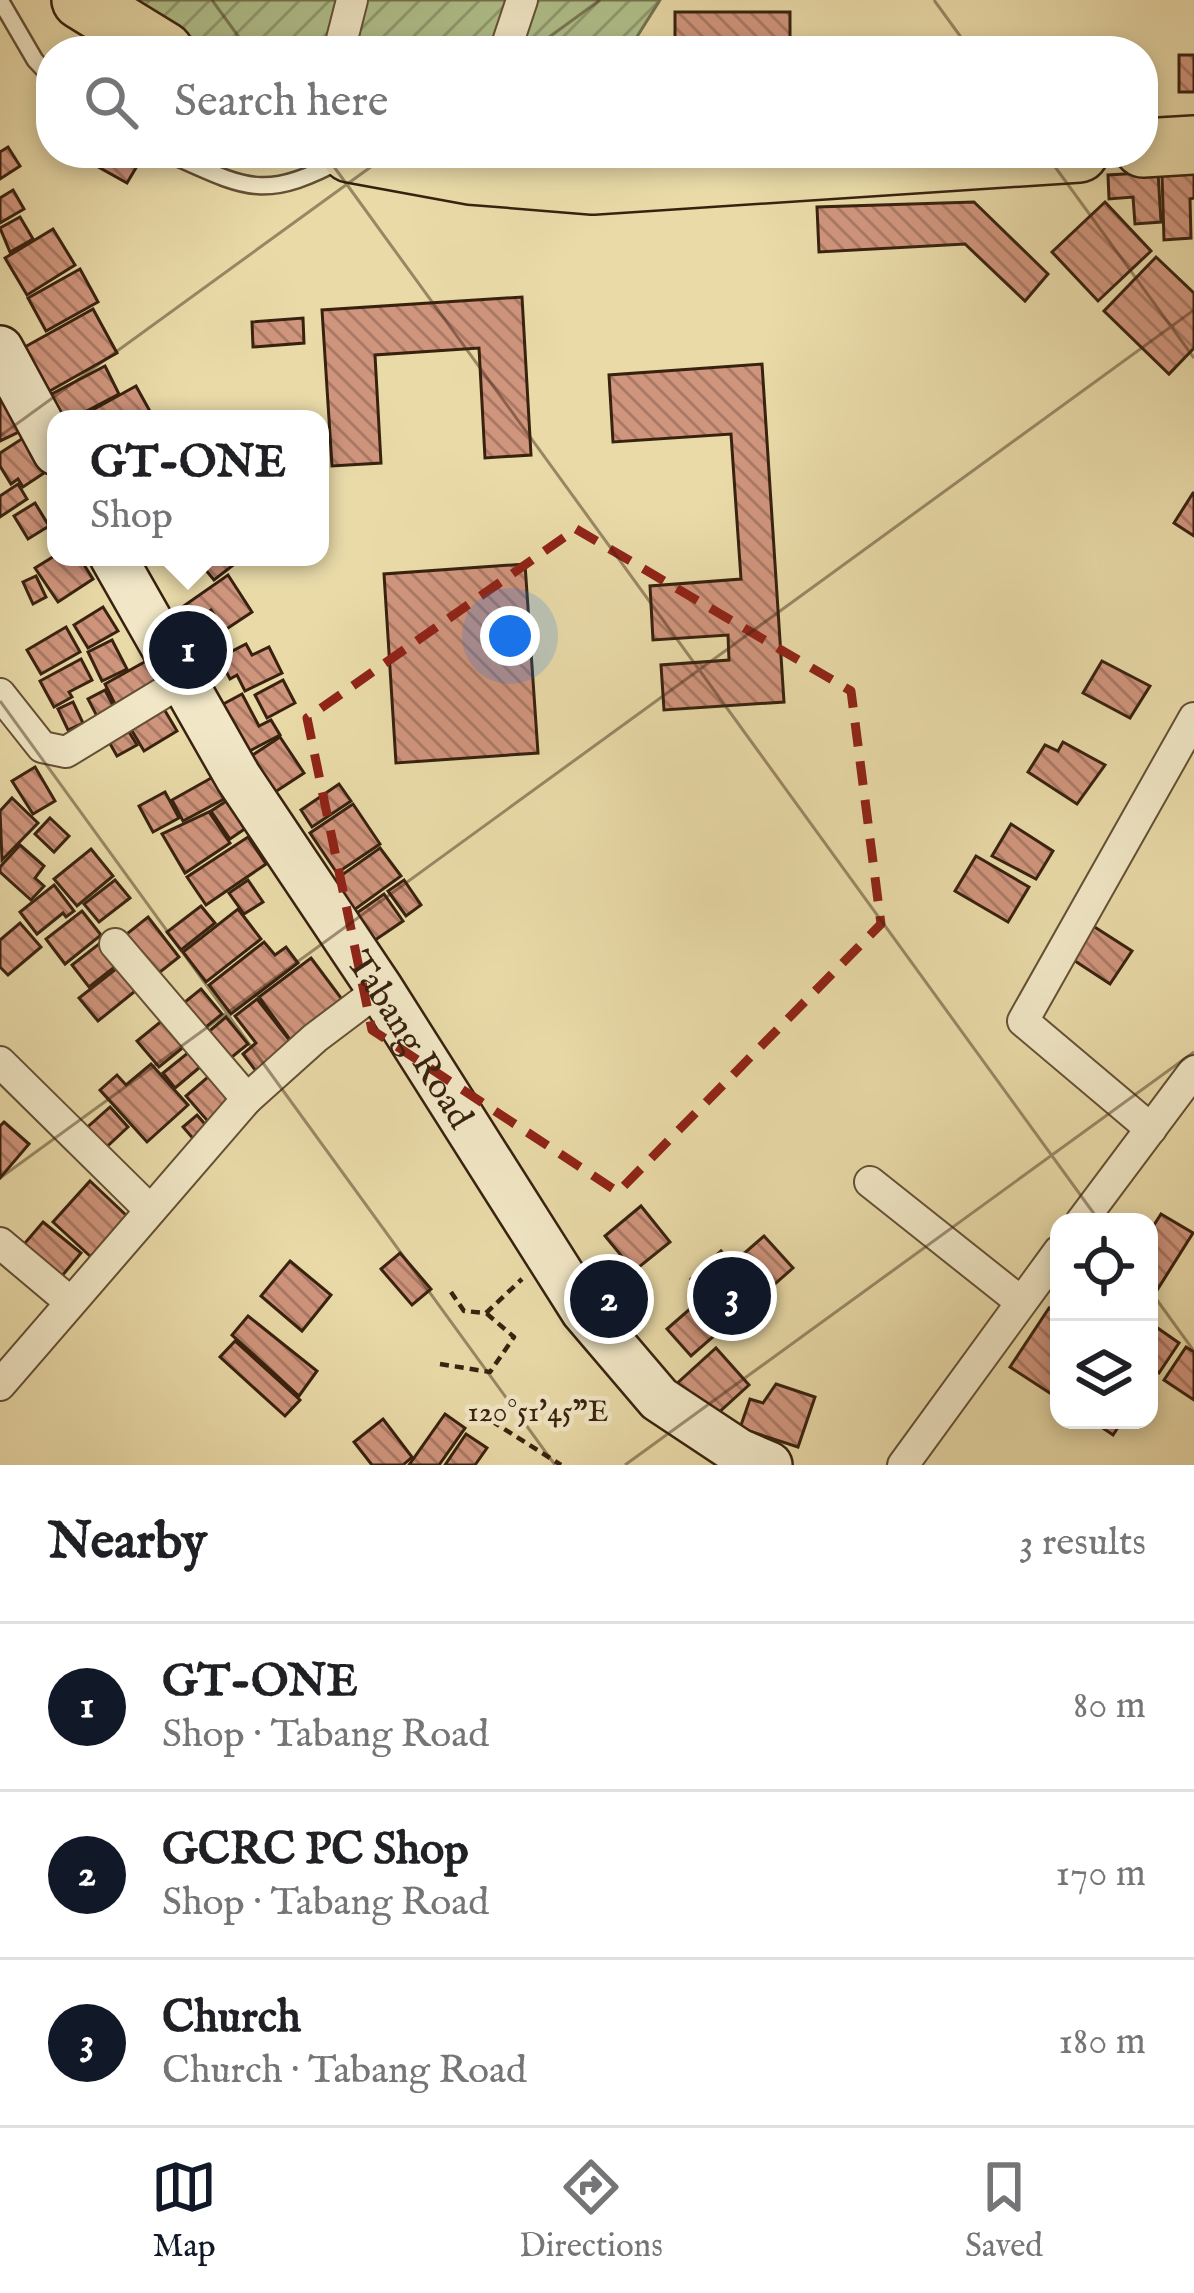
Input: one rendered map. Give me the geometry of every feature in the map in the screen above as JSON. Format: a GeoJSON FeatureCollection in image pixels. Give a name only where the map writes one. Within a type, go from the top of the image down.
{"type":"FeatureCollection","features":[{"type":"Feature","properties":{"kind":"highway"},"geometry":{"type":"LineString","coordinates":[[49,0],[65,21],[90,36]]}},
{"type":"Feature","properties":{"kind":"highway"},"geometry":{"type":"LineString","coordinates":[[81,0],[140,36]]}},
{"type":"Feature","properties":{"kind":"highway"},"geometry":{"type":"LineString","coordinates":[[1158,125],[1194,122]]}},
{"type":"Feature","properties":{"kind":"highway"},"geometry":{"type":"LineString","coordinates":[[1158,147],[1194,145]]}},
{"type":"Feature","properties":{"kind":"highway"},"geometry":{"type":"LineString","coordinates":[[501,168],[551,183],[637,184],[865,168]]}},
{"type":"Feature","properties":{"kind":"main road"},"geometry":{"type":"LineString","coordinates":[[0,349],[47,435]]}},
{"type":"Feature","properties":{"kind":"main road","name":"Tabang Road"},"geometry":{"type":"LineString","coordinates":[[118,566],[238,777],[380,989],[584,1311],[659,1399],[740,1452],[769,1465]]}},
{"type":"Feature","properties":{"kind":"street"},"geometry":{"type":"LineString","coordinates":[[343,36],[352,0]]}},
{"type":"Feature","properties":{"kind":"street"},"geometry":{"type":"LineString","coordinates":[[510,36],[522,0]]}},
{"type":"Feature","properties":{"kind":"street"},"geometry":{"type":"LineString","coordinates":[[0,694],[42,748],[66,752],[181,682]]}},
{"type":"Feature","properties":{"kind":"street"},"geometry":{"type":"LineString","coordinates":[[1151,1129],[1023,1021],[1194,718]]}},
{"type":"Feature","properties":{"kind":"street"},"geometry":{"type":"LineString","coordinates":[[115,944],[247,1099]]}},
{"type":"Feature","properties":{"kind":"street"},"geometry":{"type":"LineString","coordinates":[[0,1384],[247,1099],[315,1038],[380,989]]}},
{"type":"Feature","properties":{"kind":"street"},"geometry":{"type":"LineString","coordinates":[[0,1062],[151,1210]]}},
{"type":"Feature","properties":{"kind":"street"},"geometry":{"type":"LineString","coordinates":[[1088,1213],[1194,1071]]}},
{"type":"Feature","properties":{"kind":"street"},"geometry":{"type":"LineString","coordinates":[[870,1182],[1021,1302]]}},
{"type":"Feature","properties":{"kind":"street"},"geometry":{"type":"LineString","coordinates":[[0,1243],[69,1301]]}},
{"type":"Feature","properties":{"kind":"street"},"geometry":{"type":"LineString","coordinates":[[903,1465],[1050,1263]]}},
{"type":"Feature","properties":{"kind":"lane"},"geometry":{"type":"LineString","coordinates":[[1,0],[36,61]]}},
{"type":"Feature","properties":{"kind":"lane"},"geometry":{"type":"LineString","coordinates":[[202,168],[248,187],[271,187],[298,183],[324,168]]}},
{"type":"Feature","properties":{"kind":"path"},"geometry":{"type":"LineString","coordinates":[[486,1313],[548,1254]]}},
{"type":"Feature","properties":{"kind":"path"},"geometry":{"type":"LineString","coordinates":[[440,1364],[490,1372],[514,1336],[486,1313],[464,1311],[451,1292]]}},
{"type":"Feature","properties":{"kind":"path"},"geometry":{"type":"LineString","coordinates":[[479,1413],[561,1465]]}},
{"type":"Feature","properties":{"kind":"highlighted area"},"geometry":{"type":"Polygon","coordinates":[[[576,529],[851,691],[881,924],[618,1192],[372,1030],[307,718],[576,529]]]}},
{"type":"Feature","properties":{"kind":"green space"},"geometry":{"type":"Polygon","coordinates":[[[123,0],[660,0],[637,36],[189,36],[123,0]]]}},
{"type":"Feature","properties":{"kind":"building"},"geometry":{"type":"Polygon","coordinates":[[[675,12],[790,12],[790,36],[675,36],[675,12]]]}},
{"type":"Feature","properties":{"kind":"building"},"geometry":{"type":"Polygon","coordinates":[[[1179,55],[1194,55],[1194,92],[1179,92],[1179,55]]]}},
{"type":"Feature","properties":{"kind":"building"},"geometry":{"type":"Polygon","coordinates":[[[8,147],[20,166],[0,179],[0,152],[8,147]]]}},
{"type":"Feature","properties":{"kind":"building"},"geometry":{"type":"Polygon","coordinates":[[[100,168],[136,168],[127,183],[100,168]]]}},
{"type":"Feature","properties":{"kind":"building"},"geometry":{"type":"Polygon","coordinates":[[[1158,172],[1161,222],[1135,224],[1133,197],[1109,199],[1108,175],[1158,172]]]}},
{"type":"Feature","properties":{"kind":"building"},"geometry":{"type":"Polygon","coordinates":[[[1194,173],[1191,238],[1164,240],[1162,174],[1194,173]]]}},
{"type":"Feature","properties":{"kind":"building"},"geometry":{"type":"Polygon","coordinates":[[[13,190],[24,209],[0,223],[0,198],[13,190]]]}},
{"type":"Feature","properties":{"kind":"building"},"geometry":{"type":"Polygon","coordinates":[[[974,202],[1048,274],[1025,301],[965,244],[819,252],[817,207],[974,202]]]}},
{"type":"Feature","properties":{"kind":"building"},"geometry":{"type":"Polygon","coordinates":[[[1105,202],[1151,251],[1098,301],[1052,252],[1105,202]]]}},
{"type":"Feature","properties":{"kind":"building"},"geometry":{"type":"Polygon","coordinates":[[[20,217],[33,239],[10,252],[0,228],[20,217]]]}},
{"type":"Feature","properties":{"kind":"building"},"geometry":{"type":"Polygon","coordinates":[[[53,229],[75,265],[27,295],[5,258],[53,229]]]}},
{"type":"Feature","properties":{"kind":"building"},"geometry":{"type":"Polygon","coordinates":[[[1156,257],[1194,293],[1194,348],[1169,374],[1104,311],[1156,257]]]}},
{"type":"Feature","properties":{"kind":"building"},"geometry":{"type":"Polygon","coordinates":[[[80,269],[98,302],[46,331],[28,298],[80,269]]]}},
{"type":"Feature","properties":{"kind":"building"},"geometry":{"type":"Polygon","coordinates":[[[522,297],[531,455],[485,458],[479,348],[375,355],[381,463],[332,466],[322,310],[522,297]]]}},
{"type":"Feature","properties":{"kind":"building"},"geometry":{"type":"Polygon","coordinates":[[[93,309],[117,353],[48,392],[23,348],[93,309]]]}},
{"type":"Feature","properties":{"kind":"building"},"geometry":{"type":"Polygon","coordinates":[[[303,318],[304,343],[253,347],[252,322],[303,318]]]}},
{"type":"Feature","properties":{"kind":"building"},"geometry":{"type":"Polygon","coordinates":[[[762,364],[784,702],[664,710],[661,665],[729,660],[728,635],[653,640],[650,586],[741,579],[731,434],[613,442],[609,375],[762,364]]]}},
{"type":"Feature","properties":{"kind":"building"},"geometry":{"type":"Polygon","coordinates":[[[105,366],[119,394],[89,410],[58,410],[50,395],[105,366]]]}},
{"type":"Feature","properties":{"kind":"building"},"geometry":{"type":"Polygon","coordinates":[[[136,386],[149,410],[92,410],[136,386]]]}},
{"type":"Feature","properties":{"kind":"building"},"geometry":{"type":"Polygon","coordinates":[[[11,398],[25,429],[0,441],[0,403],[11,398]]]}},
{"type":"Feature","properties":{"kind":"building"},"geometry":{"type":"Polygon","coordinates":[[[31,433],[47,458],[47,471],[23,487],[18,479],[11,484],[0,466],[0,453],[31,433]]]}},
{"type":"Feature","properties":{"kind":"building"},"geometry":{"type":"Polygon","coordinates":[[[18,484],[27,499],[0,517],[0,496],[18,484]]]}},
{"type":"Feature","properties":{"kind":"building"},"geometry":{"type":"Polygon","coordinates":[[[1194,493],[1194,536],[1174,523],[1194,493]]]}},
{"type":"Feature","properties":{"kind":"building"},"geometry":{"type":"Polygon","coordinates":[[[35,503],[47,527],[28,539],[14,516],[35,503]]]}},
{"type":"Feature","properties":{"kind":"building"},"geometry":{"type":"Polygon","coordinates":[[[47,561],[47,566],[85,566],[93,579],[58,602],[35,568],[47,561]]]}},
{"type":"Feature","properties":{"kind":"building"},"geometry":{"type":"Polygon","coordinates":[[[525,564],[538,753],[396,763],[384,574],[525,564]]]}},
{"type":"Feature","properties":{"kind":"building"},"geometry":{"type":"Polygon","coordinates":[[[202,566],[232,566],[214,580],[202,566]]]}},
{"type":"Feature","properties":{"kind":"building"},"geometry":{"type":"Polygon","coordinates":[[[228,575],[252,612],[225,630],[211,610],[186,627],[175,612],[228,575]]]}},
{"type":"Feature","properties":{"kind":"building"},"geometry":{"type":"Polygon","coordinates":[[[36,576],[46,597],[33,604],[23,582],[36,576]]]}},
{"type":"Feature","properties":{"kind":"building"},"geometry":{"type":"Polygon","coordinates":[[[103,607],[118,631],[88,648],[74,625],[103,607]]]}},
{"type":"Feature","properties":{"kind":"building"},"geometry":{"type":"Polygon","coordinates":[[[66,627],[80,652],[41,674],[27,650],[66,627]]]}},
{"type":"Feature","properties":{"kind":"building"},"geometry":{"type":"Polygon","coordinates":[[[112,640],[127,669],[102,681],[88,652],[112,640]]]}},
{"type":"Feature","properties":{"kind":"building"},"geometry":{"type":"Polygon","coordinates":[[[246,644],[252,655],[269,647],[282,673],[245,691],[237,675],[230,679],[219,658],[246,644]]]}},
{"type":"Feature","properties":{"kind":"building"},"geometry":{"type":"Polygon","coordinates":[[[81,659],[92,680],[54,707],[40,681],[81,659]]]}},
{"type":"Feature","properties":{"kind":"building"},"geometry":{"type":"Polygon","coordinates":[[[148,660],[163,685],[119,712],[105,684],[148,660]]]}},
{"type":"Feature","properties":{"kind":"building"},"geometry":{"type":"Polygon","coordinates":[[[1102,661],[1150,686],[1130,718],[1083,693],[1102,661]]]}},
{"type":"Feature","properties":{"kind":"building"},"geometry":{"type":"Polygon","coordinates":[[[283,680],[295,703],[267,718],[255,695],[283,680]]]}},
{"type":"Feature","properties":{"kind":"building"},"geometry":{"type":"Polygon","coordinates":[[[105,690],[117,713],[100,722],[88,699],[105,690]]]}},
{"type":"Feature","properties":{"kind":"building"},"geometry":{"type":"Polygon","coordinates":[[[242,694],[259,726],[271,720],[280,735],[238,757],[212,710],[242,694]]]}},
{"type":"Feature","properties":{"kind":"building"},"geometry":{"type":"Polygon","coordinates":[[[158,699],[177,731],[144,751],[125,719],[158,699]]]}},
{"type":"Feature","properties":{"kind":"building"},"geometry":{"type":"Polygon","coordinates":[[[73,702],[83,723],[68,730],[58,709],[73,702]]]}},
{"type":"Feature","properties":{"kind":"building"},"geometry":{"type":"Polygon","coordinates":[[[123,722],[137,745],[117,756],[104,733],[123,722]]]}},
{"type":"Feature","properties":{"kind":"building"},"geometry":{"type":"Polygon","coordinates":[[[280,737],[304,773],[266,798],[242,762],[280,737]]]}},
{"type":"Feature","properties":{"kind":"building"},"geometry":{"type":"Polygon","coordinates":[[[1063,742],[1105,765],[1077,804],[1028,772],[1045,745],[1058,751],[1063,742]]]}},
{"type":"Feature","properties":{"kind":"building"},"geometry":{"type":"Polygon","coordinates":[[[35,767],[55,801],[33,814],[12,781],[35,767]]]}},
{"type":"Feature","properties":{"kind":"building"},"geometry":{"type":"Polygon","coordinates":[[[213,777],[224,799],[183,821],[172,800],[213,777]]]}},
{"type":"Feature","properties":{"kind":"building"},"geometry":{"type":"Polygon","coordinates":[[[339,784],[351,801],[312,827],[301,810],[339,784]]]}},
{"type":"Feature","properties":{"kind":"building"},"geometry":{"type":"Polygon","coordinates":[[[165,792],[179,818],[153,832],[139,806],[165,792]]]}},
{"type":"Feature","properties":{"kind":"building"},"geometry":{"type":"Polygon","coordinates":[[[12,798],[38,823],[2,860],[0,811],[12,798]]]}},
{"type":"Feature","properties":{"kind":"building"},"geometry":{"type":"Polygon","coordinates":[[[228,800],[246,828],[230,839],[211,811],[228,800]]]}},
{"type":"Feature","properties":{"kind":"building"},"geometry":{"type":"Polygon","coordinates":[[[353,804],[380,844],[337,873],[310,833],[353,804]]]}},
{"type":"Feature","properties":{"kind":"building"},"geometry":{"type":"Polygon","coordinates":[[[209,812],[230,843],[185,873],[162,834],[209,812]]]}},
{"type":"Feature","properties":{"kind":"building"},"geometry":{"type":"Polygon","coordinates":[[[50,818],[69,836],[54,852],[35,834],[50,818]]]}},
{"type":"Feature","properties":{"kind":"building"},"geometry":{"type":"Polygon","coordinates":[[[1011,824],[1053,851],[1036,879],[992,856],[1011,824]]]}},
{"type":"Feature","properties":{"kind":"building"},"geometry":{"type":"Polygon","coordinates":[[[248,837],[266,864],[206,905],[187,877],[248,837]]]}},
{"type":"Feature","properties":{"kind":"building"},"geometry":{"type":"Polygon","coordinates":[[[20,845],[44,866],[35,878],[44,886],[31,900],[0,872],[20,845]]]}},
{"type":"Feature","properties":{"kind":"building"},"geometry":{"type":"Polygon","coordinates":[[[380,848],[401,876],[343,918],[322,889],[380,848]]]}},
{"type":"Feature","properties":{"kind":"building"},"geometry":{"type":"Polygon","coordinates":[[[91,849],[113,876],[77,906],[54,879],[91,849]]]}},
{"type":"Feature","properties":{"kind":"building"},"geometry":{"type":"Polygon","coordinates":[[[976,856],[1029,887],[1008,922],[955,891],[976,856]]]}},
{"type":"Feature","properties":{"kind":"building"},"geometry":{"type":"Polygon","coordinates":[[[115,880],[130,898],[99,922],[84,904],[115,880]]]}},
{"type":"Feature","properties":{"kind":"building"},"geometry":{"type":"Polygon","coordinates":[[[248,880],[263,902],[244,914],[229,893],[248,880]]]}},
{"type":"Feature","properties":{"kind":"building"},"geometry":{"type":"Polygon","coordinates":[[[404,880],[421,905],[406,916],[388,891],[404,880]]]}},
{"type":"Feature","properties":{"kind":"building"},"geometry":{"type":"Polygon","coordinates":[[[54,885],[74,911],[66,917],[63,913],[37,934],[20,912],[54,885]]]}},
{"type":"Feature","properties":{"kind":"building"},"geometry":{"type":"Polygon","coordinates":[[[384,894],[403,921],[362,949],[344,922],[384,894]]]}},
{"type":"Feature","properties":{"kind":"building"},"geometry":{"type":"Polygon","coordinates":[[[201,906],[215,923],[181,950],[167,932],[201,906]]]}},
{"type":"Feature","properties":{"kind":"building"},"geometry":{"type":"Polygon","coordinates":[[[238,909],[261,939],[206,982],[183,952],[238,909]]]}},
{"type":"Feature","properties":{"kind":"building"},"geometry":{"type":"Polygon","coordinates":[[[82,911],[101,935],[65,964],[46,939],[82,911]]]}},
{"type":"Feature","properties":{"kind":"building"},"geometry":{"type":"Polygon","coordinates":[[[148,917],[179,957],[150,980],[118,941],[148,917]]]}},
{"type":"Feature","properties":{"kind":"building"},"geometry":{"type":"Polygon","coordinates":[[[20,923],[41,947],[8,975],[0,967],[0,940],[20,923]]]}},
{"type":"Feature","properties":{"kind":"building"},"geometry":{"type":"Polygon","coordinates":[[[1090,924],[1132,951],[1110,984],[1069,957],[1090,924]]]}},
{"type":"Feature","properties":{"kind":"building"},"geometry":{"type":"Polygon","coordinates":[[[104,940],[121,962],[89,987],[72,965],[104,940]]]}},
{"type":"Feature","properties":{"kind":"building"},"geometry":{"type":"Polygon","coordinates":[[[264,942],[275,955],[286,947],[298,963],[231,1014],[209,985],[264,942]]]}},
{"type":"Feature","properties":{"kind":"building"},"geometry":{"type":"Polygon","coordinates":[[[311,958],[344,1002],[291,1041],[259,997],[311,958]]]}},
{"type":"Feature","properties":{"kind":"building"},"geometry":{"type":"Polygon","coordinates":[[[121,965],[139,988],[98,1021],[79,998],[121,965]]]}},
{"type":"Feature","properties":{"kind":"building"},"geometry":{"type":"Polygon","coordinates":[[[201,989],[222,1014],[196,1035],[175,1010],[201,989]]]}},
{"type":"Feature","properties":{"kind":"building"},"geometry":{"type":"Polygon","coordinates":[[[257,999],[298,1051],[262,1079],[243,1054],[256,1043],[235,1016],[257,999]]]}},
{"type":"Feature","properties":{"kind":"building"},"geometry":{"type":"Polygon","coordinates":[[[169,1015],[191,1041],[159,1067],[137,1041],[169,1015]]]}},
{"type":"Feature","properties":{"kind":"building"},"geometry":{"type":"Polygon","coordinates":[[[226,1017],[248,1044],[222,1065],[200,1039],[226,1017]]]}},
{"type":"Feature","properties":{"kind":"building"},"geometry":{"type":"Polygon","coordinates":[[[194,1048],[206,1062],[175,1088],[163,1073],[194,1048]]]}},
{"type":"Feature","properties":{"kind":"building"},"geometry":{"type":"Polygon","coordinates":[[[151,1064],[188,1105],[147,1142],[100,1090],[117,1075],[126,1085],[151,1064]]]}},
{"type":"Feature","properties":{"kind":"building"},"geometry":{"type":"Polygon","coordinates":[[[216,1070],[242,1100],[212,1126],[186,1096],[216,1070]]]}},
{"type":"Feature","properties":{"kind":"building"},"geometry":{"type":"Polygon","coordinates":[[[110,1107],[128,1127],[100,1153],[82,1132],[110,1107]]]}},
{"type":"Feature","properties":{"kind":"building"},"geometry":{"type":"Polygon","coordinates":[[[197,1115],[211,1131],[197,1143],[183,1127],[197,1115]]]}},
{"type":"Feature","properties":{"kind":"building"},"geometry":{"type":"Polygon","coordinates":[[[4,1122],[29,1144],[0,1178],[0,1126],[4,1122]]]}},
{"type":"Feature","properties":{"kind":"building"},"geometry":{"type":"Polygon","coordinates":[[[90,1181],[128,1217],[91,1257],[53,1222],[90,1181]]]}},
{"type":"Feature","properties":{"kind":"building"},"geometry":{"type":"Polygon","coordinates":[[[641,1206],[670,1242],[634,1271],[605,1236],[641,1206]]]}},
{"type":"Feature","properties":{"kind":"building"},"geometry":{"type":"Polygon","coordinates":[[[1161,1214],[1193,1233],[1158,1289],[1161,1214]]]}},
{"type":"Feature","properties":{"kind":"building"},"geometry":{"type":"Polygon","coordinates":[[[43,1222],[81,1253],[57,1282],[19,1250],[43,1222]]]}},
{"type":"Feature","properties":{"kind":"building"},"geometry":{"type":"Polygon","coordinates":[[[764,1236],[793,1268],[759,1298],[767,1308],[741,1331],[731,1321],[691,1356],[667,1329],[706,1295],[691,1279],[721,1251],[732,1264],[764,1236]]]}},
{"type":"Feature","properties":{"kind":"building"},"geometry":{"type":"Polygon","coordinates":[[[400,1253],[431,1289],[412,1305],[381,1269],[400,1253]]]}},
{"type":"Feature","properties":{"kind":"building"},"geometry":{"type":"Polygon","coordinates":[[[290,1261],[331,1295],[302,1331],[261,1296],[290,1261]]]}},
{"type":"Feature","properties":{"kind":"building"},"geometry":{"type":"Polygon","coordinates":[[[1049,1308],[1050,1393],[1010,1367],[1049,1308]]]}},
{"type":"Feature","properties":{"kind":"building"},"geometry":{"type":"Polygon","coordinates":[[[248,1316],[317,1371],[299,1396],[232,1335],[248,1316]]]}},
{"type":"Feature","properties":{"kind":"building"},"geometry":{"type":"Polygon","coordinates":[[[1158,1328],[1179,1343],[1158,1372],[1158,1328]]]}},
{"type":"Feature","properties":{"kind":"building"},"geometry":{"type":"Polygon","coordinates":[[[235,1341],[300,1400],[285,1416],[220,1357],[235,1341]]]}},
{"type":"Feature","properties":{"kind":"building"},"geometry":{"type":"Polygon","coordinates":[[[1186,1347],[1194,1352],[1194,1400],[1164,1380],[1186,1347]]]}},
{"type":"Feature","properties":{"kind":"building"},"geometry":{"type":"Polygon","coordinates":[[[716,1348],[749,1385],[706,1424],[673,1387],[716,1348]]]}},
{"type":"Feature","properties":{"kind":"building"},"geometry":{"type":"Polygon","coordinates":[[[776,1384],[815,1397],[798,1447],[740,1428],[750,1399],[763,1403],[776,1384]]]}},
{"type":"Feature","properties":{"kind":"building"},"geometry":{"type":"Polygon","coordinates":[[[445,1414],[465,1428],[439,1465],[409,1465],[445,1414]]]}},
{"type":"Feature","properties":{"kind":"building"},"geometry":{"type":"Polygon","coordinates":[[[383,1419],[412,1457],[403,1465],[372,1465],[354,1442],[383,1419]]]}},
{"type":"Feature","properties":{"kind":"building"},"geometry":{"type":"Polygon","coordinates":[[[466,1434],[487,1448],[475,1465],[445,1465],[466,1434]]]}},
{"type":"Feature","properties":{"kind":"place","name":"GT-ONE"},"geometry":{"type":"Point","coordinates":[188,650]}},
{"type":"Feature","properties":{"kind":"place","name":"Church"},"geometry":{"type":"Point","coordinates":[732,1296]}},
{"type":"Feature","properties":{"kind":"place","name":"GCRC PC Shop"},"geometry":{"type":"Point","coordinates":[609,1299]}}]}
